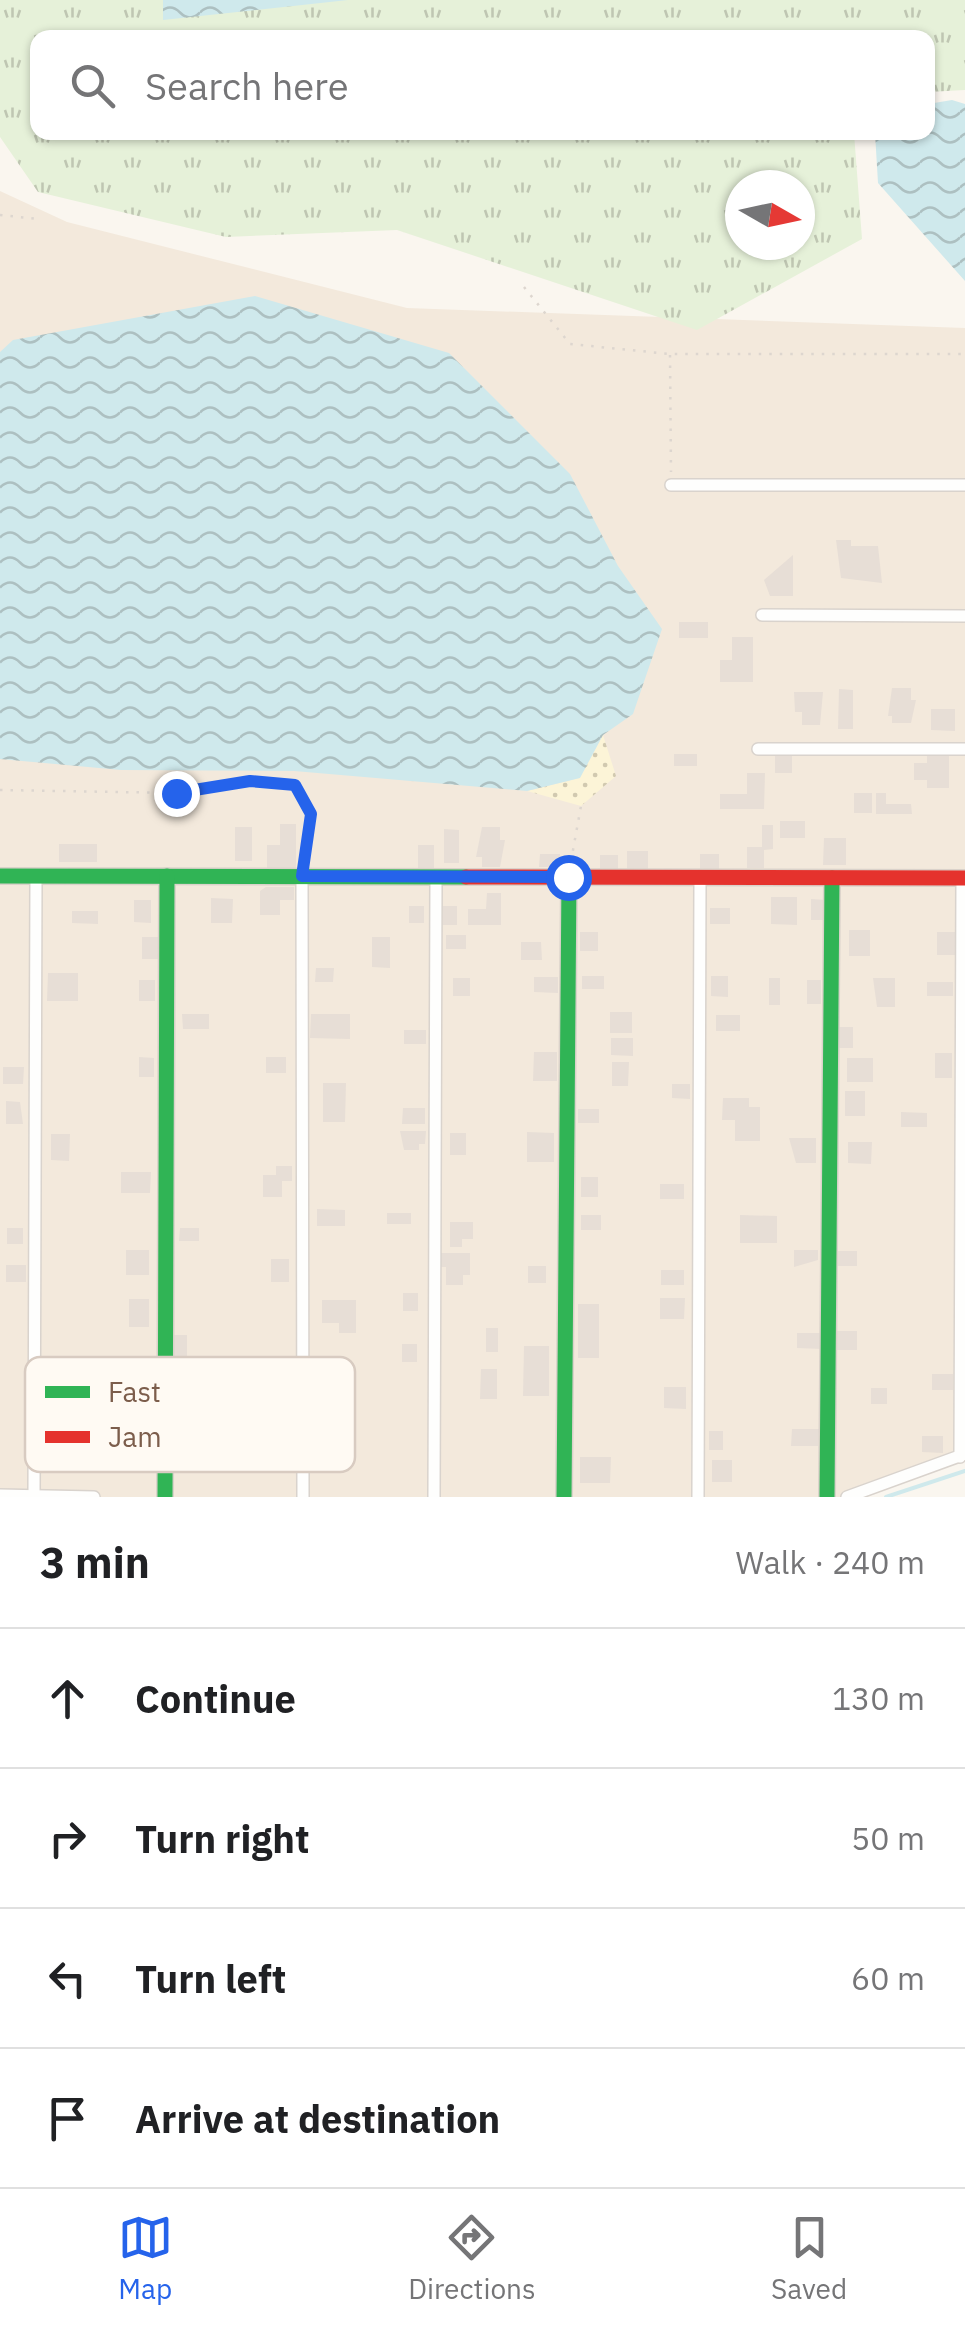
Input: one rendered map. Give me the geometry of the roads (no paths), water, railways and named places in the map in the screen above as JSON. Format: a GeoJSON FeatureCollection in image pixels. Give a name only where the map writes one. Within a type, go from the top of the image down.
{"type":"FeatureCollection","features":[{"type":"Feature","properties":{"kind":"street"},"geometry":{"type":"LineString","coordinates":[[671,485],[965,485]]}},
{"type":"Feature","properties":{"kind":"street"},"geometry":{"type":"LineString","coordinates":[[762,615],[965,616]]}},
{"type":"Feature","properties":{"kind":"street"},"geometry":{"type":"LineString","coordinates":[[758,749],[965,749]]}},
{"type":"Feature","properties":{"kind":"street"},"geometry":{"type":"LineString","coordinates":[[0,876],[963,878],[962,1455],[847,1497]]}},
{"type":"Feature","properties":{"kind":"street"},"geometry":{"type":"LineString","coordinates":[[34,1357],[36,876]]}},
{"type":"Feature","properties":{"kind":"street"},"geometry":{"type":"LineString","coordinates":[[165,1357],[167,876]]}},
{"type":"Feature","properties":{"kind":"street"},"geometry":{"type":"LineString","coordinates":[[302,876],[302,1357]]}},
{"type":"Feature","properties":{"kind":"street"},"geometry":{"type":"LineString","coordinates":[[434,1497],[436,877]]}},
{"type":"Feature","properties":{"kind":"street"},"geometry":{"type":"LineString","coordinates":[[564,1497],[568,877]]}},
{"type":"Feature","properties":{"kind":"street"},"geometry":{"type":"LineString","coordinates":[[698,1497],[700,878]]}},
{"type":"Feature","properties":{"kind":"street"},"geometry":{"type":"LineString","coordinates":[[827,1497],[832,878]]}},
{"type":"Feature","properties":{"kind":"street"},"geometry":{"type":"LineString","coordinates":[[165,1472],[165,1497]]}},
{"type":"Feature","properties":{"kind":"street"},"geometry":{"type":"LineString","coordinates":[[0,1495],[94,1497]]}},
{"type":"Feature","properties":{"kind":"water"},"geometry":{"type":"Polygon","coordinates":[[[163,0],[348,0],[163,20],[163,0]]]}},
{"type":"Feature","properties":{"kind":"water"},"geometry":{"type":"Polygon","coordinates":[[[952,100],[965,104],[965,281],[878,183],[875,140],[935,140],[935,103],[952,100]]]}},
{"type":"Feature","properties":{"kind":"water"},"geometry":{"type":"Polygon","coordinates":[[[255,296],[449,353],[570,474],[618,566],[662,629],[633,714],[603,735],[580,778],[527,791],[294,771],[121,770],[0,759],[0,352],[13,340],[255,296]]]}},
{"type":"Feature","properties":{"kind":"waterway"},"geometry":{"type":"LineString","coordinates":[[886,1497],[965,1471]]}}]}
